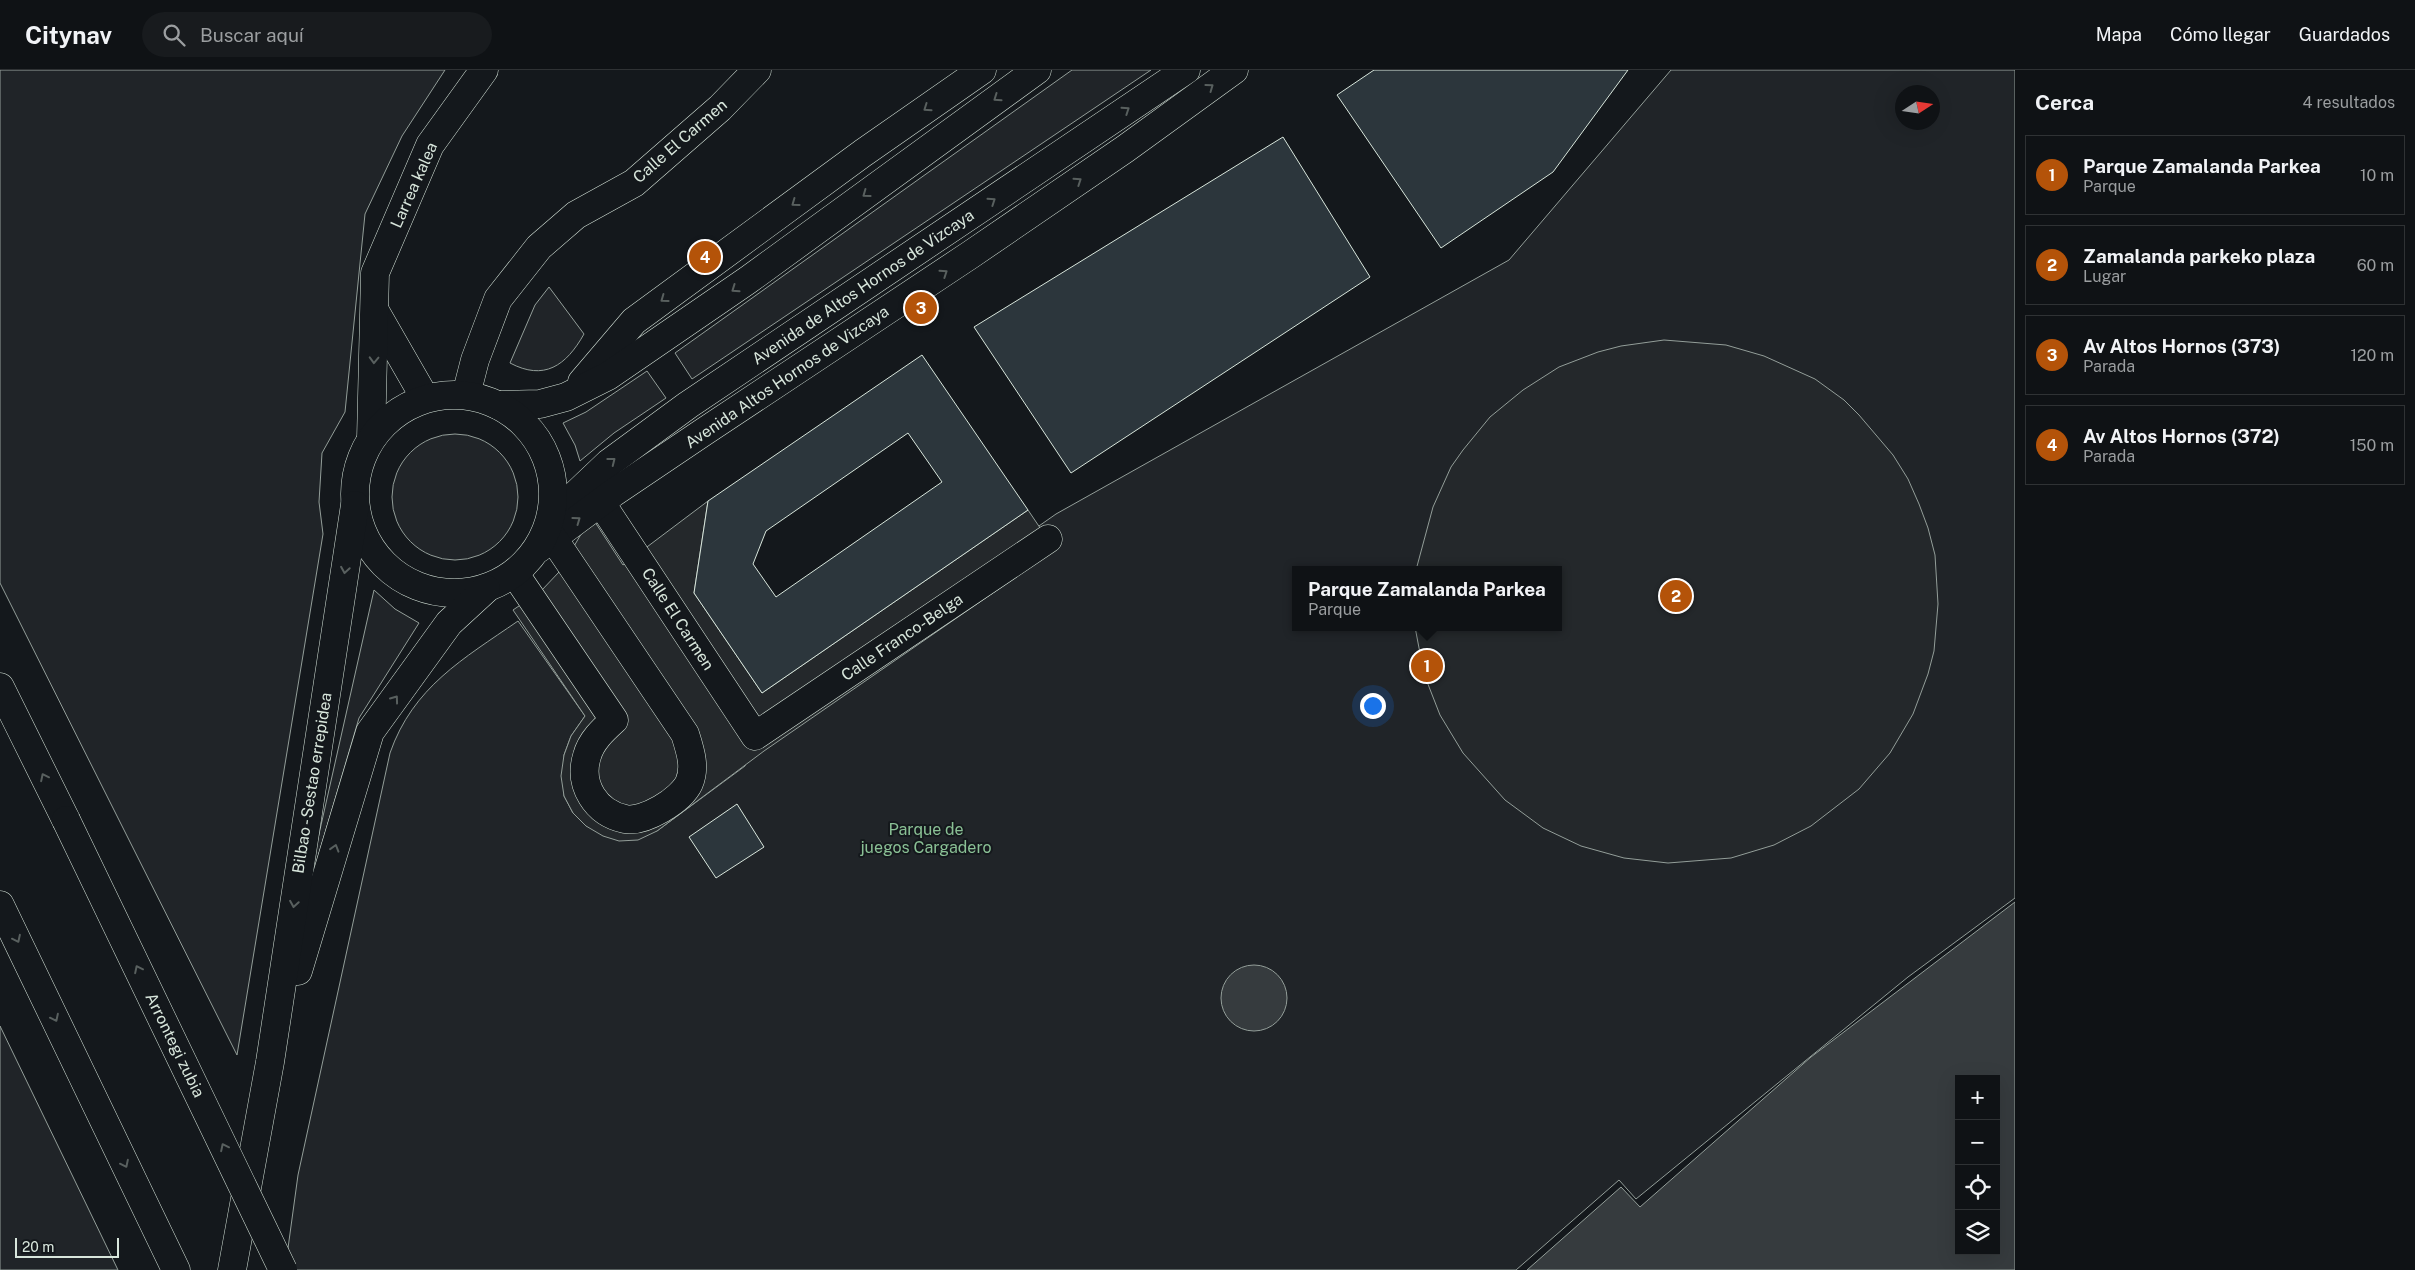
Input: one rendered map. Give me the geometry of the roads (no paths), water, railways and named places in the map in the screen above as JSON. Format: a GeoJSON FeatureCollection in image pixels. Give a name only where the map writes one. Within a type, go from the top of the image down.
{"type":"FeatureCollection","features":[{"type":"Feature","properties":{"kind":"main road","name":"Larrea kalea"},"geometry":{"type":"LineString","coordinates":[[371,439],[376,273],[430,145],[484,70]]}},
{"type":"Feature","properties":{"kind":"main road","name":"Calle El Carmen"},"geometry":{"type":"LineString","coordinates":[[466,395],[475,360],[498,299],[539,247],[576,214],[634,183],[720,108],[757,70]]}},
{"type":"Feature","properties":{"kind":"main road"},"geometry":{"type":"LineString","coordinates":[[566,398],[592,372],[634,321],[856,159],[982,70]]}},
{"type":"Feature","properties":{"kind":"main road"},"geometry":{"type":"LineString","coordinates":[[498,405],[540,404],[566,398],[608,376],[659,342],[1037,70]]}},
{"type":"Feature","properties":{"kind":"main road","name":"Avenida de Altos Hornos de Vizcaya"},"geometry":{"type":"LineString","coordinates":[[548,535],[609,463],[688,405],[1186,70]]}},
{"type":"Feature","properties":{"kind":"main road","name":"Avenida Altos Hornos de Vizcaya"},"geometry":{"type":"LineString","coordinates":[[548,535],[601,502],[1002,233],[1125,149],[1234,70]]}},
{"type":"Feature","properties":{"kind":"main road"},"geometry":{"type":"LineString","coordinates":[[375,311],[425,398]]}},
{"type":"Feature","properties":{"kind":"main road"},"geometry":{"type":"LineString","coordinates":[[354,504],[362,534],[377,559],[400,578],[426,591],[456,595],[486,589],[515,574],[548,535],[554,485],[545,452],[526,424],[498,405],[466,395],[446,394],[425,398],[394,414],[371,439]]}},
{"type":"Feature","properties":{"kind":"main road","name":"Bilbao - Sestao errepidea"},"geometry":{"type":"LineString","coordinates":[[232,1270],[270,1062],[354,504],[357,470],[371,439]]}},
{"type":"Feature","properties":{"kind":"main road","name":"Calle El Carmen"},"geometry":{"type":"LineString","coordinates":[[601,502],[755,736]]}},
{"type":"Feature","properties":{"kind":"main road"},"geometry":{"type":"LineString","coordinates":[[515,574],[614,720],[598,734],[587,756],[585,781],[594,802],[614,816],[627,820],[643,818],[671,803],[688,783],[692,760],[685,734],[548,535]]}},
{"type":"Feature","properties":{"kind":"main road","name":"Calle Franco-Belga"},"geometry":{"type":"LineString","coordinates":[[755,736],[1048,539]]}},
{"type":"Feature","properties":{"kind":"main road","name":"Bilbao - Sestao errepidea"},"geometry":{"type":"LineString","coordinates":[[270,1062],[370,732],[449,624],[486,589]]}},
{"type":"Feature","properties":{"kind":"main road","name":"Arrontegi zubia"},"geometry":{"type":"LineString","coordinates":[[0,687],[283,1270]]}},
{"type":"Feature","properties":{"kind":"main road"},"geometry":{"type":"LineString","coordinates":[[0,905],[176,1270]]}},
{"type":"Feature","properties":{"kind":"place","name":"Av Altos Hornos (372)"},"geometry":{"type":"Point","coordinates":[705,257]}},
{"type":"Feature","properties":{"kind":"place","name":"Av Altos Hornos (373)"},"geometry":{"type":"Point","coordinates":[921,308]}},
{"type":"Feature","properties":{"kind":"place","name":"Zamalanda parkeko plaza"},"geometry":{"type":"Point","coordinates":[1676,596]}},
{"type":"Feature","properties":{"kind":"place","name":"Parque Zamalanda Parkea"},"geometry":{"type":"Point","coordinates":[1427,666]}},
{"type":"Feature","properties":{"kind":"park label","name":"Parque de juegos Cargadero"},"geometry":{"type":"Point","coordinates":[926,838]}}]}
